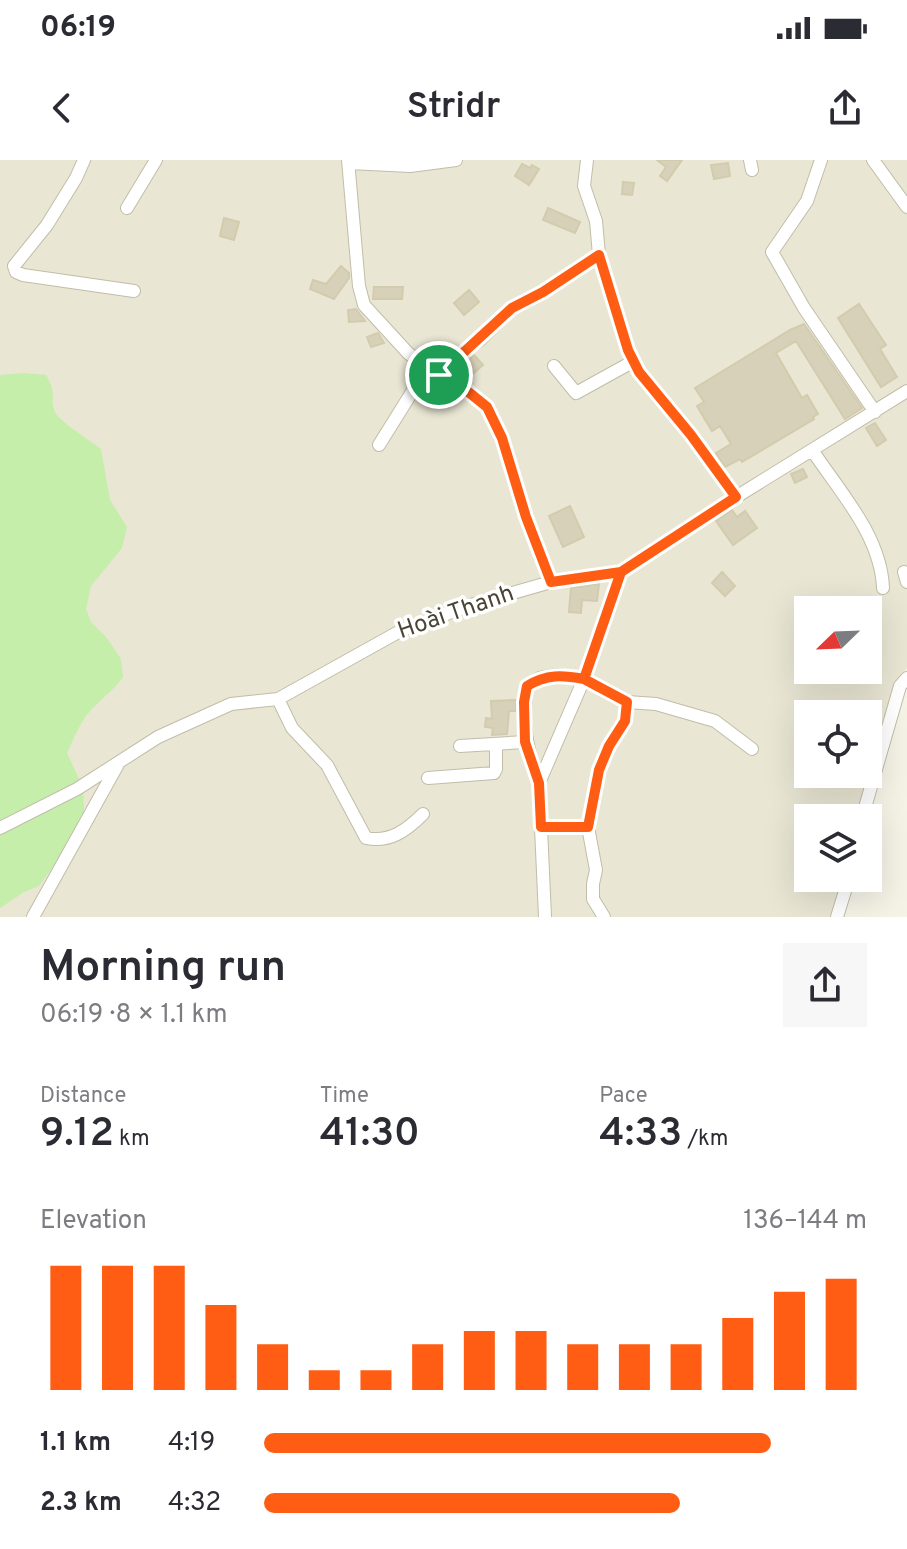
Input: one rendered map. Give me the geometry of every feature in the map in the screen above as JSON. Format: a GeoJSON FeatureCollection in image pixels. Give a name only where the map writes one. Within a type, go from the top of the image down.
{"type":"FeatureCollection","features":[{"type":"Feature","properties":{"kind":"street"},"geometry":{"type":"LineString","coordinates":[[84,160],[47,225],[14,266],[16,272],[134,291]]}},
{"type":"Feature","properties":{"kind":"street"},"geometry":{"type":"LineString","coordinates":[[127,208],[156,160]]}},
{"type":"Feature","properties":{"kind":"street"},"geometry":{"type":"LineString","coordinates":[[456,160],[410,166],[348,161],[359,286],[364,305],[408,353],[487,407],[502,438],[526,517],[551,582]]}},
{"type":"Feature","properties":{"kind":"street"},"geometry":{"type":"LineString","coordinates":[[587,160],[584,186],[596,221],[599,255],[634,361],[639,372],[691,435],[736,497]]}},
{"type":"Feature","properties":{"kind":"street"},"geometry":{"type":"LineString","coordinates":[[821,160],[807,201],[772,252],[804,308],[875,412]]}},
{"type":"Feature","properties":{"kind":"street"},"geometry":{"type":"LineString","coordinates":[[873,160],[907,207]]}},
{"type":"Feature","properties":{"kind":"street"},"geometry":{"type":"LineString","coordinates":[[439,375],[512,308],[543,292],[599,255]]}},
{"type":"Feature","properties":{"kind":"street"},"geometry":{"type":"LineString","coordinates":[[554,366],[576,393],[634,361]]}},
{"type":"Feature","properties":{"kind":"street"},"geometry":{"type":"LineString","coordinates":[[379,445],[427,368]]}},
{"type":"Feature","properties":{"kind":"street","name":"Hoài Thanh"},"geometry":{"type":"LineString","coordinates":[[0,828],[77,789],[158,737],[231,704],[278,699],[402,630],[471,605],[551,582],[621,572],[907,391]]}},
{"type":"Feature","properties":{"kind":"street"},"geometry":{"type":"LineString","coordinates":[[812,450],[880,558],[883,588]]}},
{"type":"Feature","properties":{"kind":"street"},"geometry":{"type":"LineString","coordinates":[[539,783],[584,679],[621,572]]}},
{"type":"Feature","properties":{"kind":"street"},"geometry":{"type":"LineString","coordinates":[[545,917],[539,783],[525,742],[524,702],[527,686],[540,678],[557,675],[584,679],[627,702],[656,704],[715,721],[752,749]]}},
{"type":"Feature","properties":{"kind":"street"},"geometry":{"type":"LineString","coordinates":[[866,804],[900,686],[907,678]]}},
{"type":"Feature","properties":{"kind":"street"},"geometry":{"type":"LineString","coordinates":[[278,699],[292,728],[327,765],[366,838],[380,840],[404,832],[423,814]]}},
{"type":"Feature","properties":{"kind":"street"},"geometry":{"type":"LineString","coordinates":[[604,917],[593,899],[596,870],[588,827],[599,770],[609,746],[625,721],[627,702]]}},
{"type":"Feature","properties":{"kind":"street"},"geometry":{"type":"LineString","coordinates":[[460,746],[525,742]]}},
{"type":"Feature","properties":{"kind":"street"},"geometry":{"type":"LineString","coordinates":[[428,778],[494,773],[496,745]]}},
{"type":"Feature","properties":{"kind":"street"},"geometry":{"type":"LineString","coordinates":[[33,917],[119,764]]}},
{"type":"Feature","properties":{"kind":"street"},"geometry":{"type":"LineString","coordinates":[[541,827],[588,827]]}},
{"type":"Feature","properties":{"kind":"street"},"geometry":{"type":"LineString","coordinates":[[837,917],[845,892]]}},
{"type":"Feature","properties":{"kind":"shaded area"},"geometry":{"type":"Polygon","coordinates":[[[0,160],[907,160],[907,668],[895,683],[882,738],[882,700],[794,700],[794,788],[870,788],[866,804],[794,804],[794,892],[845,892],[837,917],[0,917],[0,160]]]}},
{"type":"Feature","properties":{"kind":"green space"},"geometry":{"type":"Polygon","coordinates":[[[0,375],[46,375],[52,387],[55,412],[101,449],[110,500],[127,527],[122,548],[91,586],[86,609],[91,622],[121,659],[123,677],[88,714],[67,753],[83,788],[84,812],[39,886],[0,908],[0,375]]]}},
{"type":"Feature","properties":{"kind":"building"},"geometry":{"type":"Polygon","coordinates":[[[657,160],[682,160],[667,181],[660,176],[666,167],[657,160]]]}},
{"type":"Feature","properties":{"kind":"building"},"geometry":{"type":"Polygon","coordinates":[[[728,163],[730,176],[714,179],[711,165],[728,163]]]}},
{"type":"Feature","properties":{"kind":"building"},"geometry":{"type":"Polygon","coordinates":[[[522,164],[539,169],[529,185],[515,176],[522,164]]]}},
{"type":"Feature","properties":{"kind":"building"},"geometry":{"type":"Polygon","coordinates":[[[623,182],[634,183],[632,195],[622,194],[623,182]]]}},
{"type":"Feature","properties":{"kind":"building"},"geometry":{"type":"Polygon","coordinates":[[[548,208],[580,222],[575,233],[543,220],[548,208]]]}},
{"type":"Feature","properties":{"kind":"building"},"geometry":{"type":"Polygon","coordinates":[[[224,218],[239,222],[234,240],[220,236],[224,218]]]}},
{"type":"Feature","properties":{"kind":"building"},"geometry":{"type":"Polygon","coordinates":[[[341,266],[349,273],[349,278],[334,299],[310,289],[313,280],[326,284],[341,266]]]}},
{"type":"Feature","properties":{"kind":"building"},"geometry":{"type":"Polygon","coordinates":[[[374,287],[403,287],[402,299],[373,299],[374,287]]]}},
{"type":"Feature","properties":{"kind":"building"},"geometry":{"type":"Polygon","coordinates":[[[469,290],[479,302],[464,315],[454,303],[469,290]]]}},
{"type":"Feature","properties":{"kind":"building"},"geometry":{"type":"Polygon","coordinates":[[[859,304],[886,345],[880,349],[897,377],[881,387],[838,318],[859,304]]]}},
{"type":"Feature","properties":{"kind":"building"},"geometry":{"type":"Polygon","coordinates":[[[356,309],[365,321],[349,322],[348,310],[356,309]]]}},
{"type":"Feature","properties":{"kind":"building"},"geometry":{"type":"Polygon","coordinates":[[[804,324],[862,408],[845,419],[796,341],[776,353],[802,398],[807,395],[818,414],[742,462],[740,459],[725,467],[716,453],[731,444],[720,426],[712,431],[697,406],[704,402],[695,388],[804,324]]]}},
{"type":"Feature","properties":{"kind":"building"},"geometry":{"type":"Polygon","coordinates":[[[378,333],[384,343],[371,347],[367,337],[378,333]]]}},
{"type":"Feature","properties":{"kind":"building"},"geometry":{"type":"Polygon","coordinates":[[[474,355],[483,365],[466,380],[456,370],[474,355]]]}},
{"type":"Feature","properties":{"kind":"building"},"geometry":{"type":"Polygon","coordinates":[[[875,423],[886,440],[877,446],[866,428],[875,423]]]}},
{"type":"Feature","properties":{"kind":"building"},"geometry":{"type":"Polygon","coordinates":[[[803,469],[807,477],[795,483],[791,474],[803,469]]]}},
{"type":"Feature","properties":{"kind":"building"},"geometry":{"type":"Polygon","coordinates":[[[570,506],[584,537],[563,547],[549,516],[570,506]]]}},
{"type":"Feature","properties":{"kind":"building"},"geometry":{"type":"Polygon","coordinates":[[[732,510],[737,517],[745,511],[757,528],[733,545],[716,521],[732,510]]]}},
{"type":"Feature","properties":{"kind":"building"},"geometry":{"type":"Polygon","coordinates":[[[722,572],[735,586],[725,596],[712,583],[722,572]]]}},
{"type":"Feature","properties":{"kind":"building"},"geometry":{"type":"Polygon","coordinates":[[[599,584],[597,601],[582,600],[581,613],[569,612],[571,588],[599,584]]]}},
{"type":"Feature","properties":{"kind":"building"},"geometry":{"type":"Polygon","coordinates":[[[516,700],[516,711],[509,711],[507,734],[492,735],[493,728],[485,727],[486,718],[492,719],[491,701],[516,700]]]}},
{"type":"Feature","properties":{"kind":"route"},"geometry":{"type":"LineString","coordinates":[[439,375],[466,390],[487,407],[502,438],[526,517],[551,582],[621,572],[584,679],[557,675],[540,678],[527,686],[524,702],[525,742],[539,783],[541,827],[588,827],[599,770],[609,746],[625,721],[627,702],[584,679],[621,572],[736,497],[691,435],[639,372],[628,350],[599,255],[543,292],[512,308],[439,375]]}}]}
